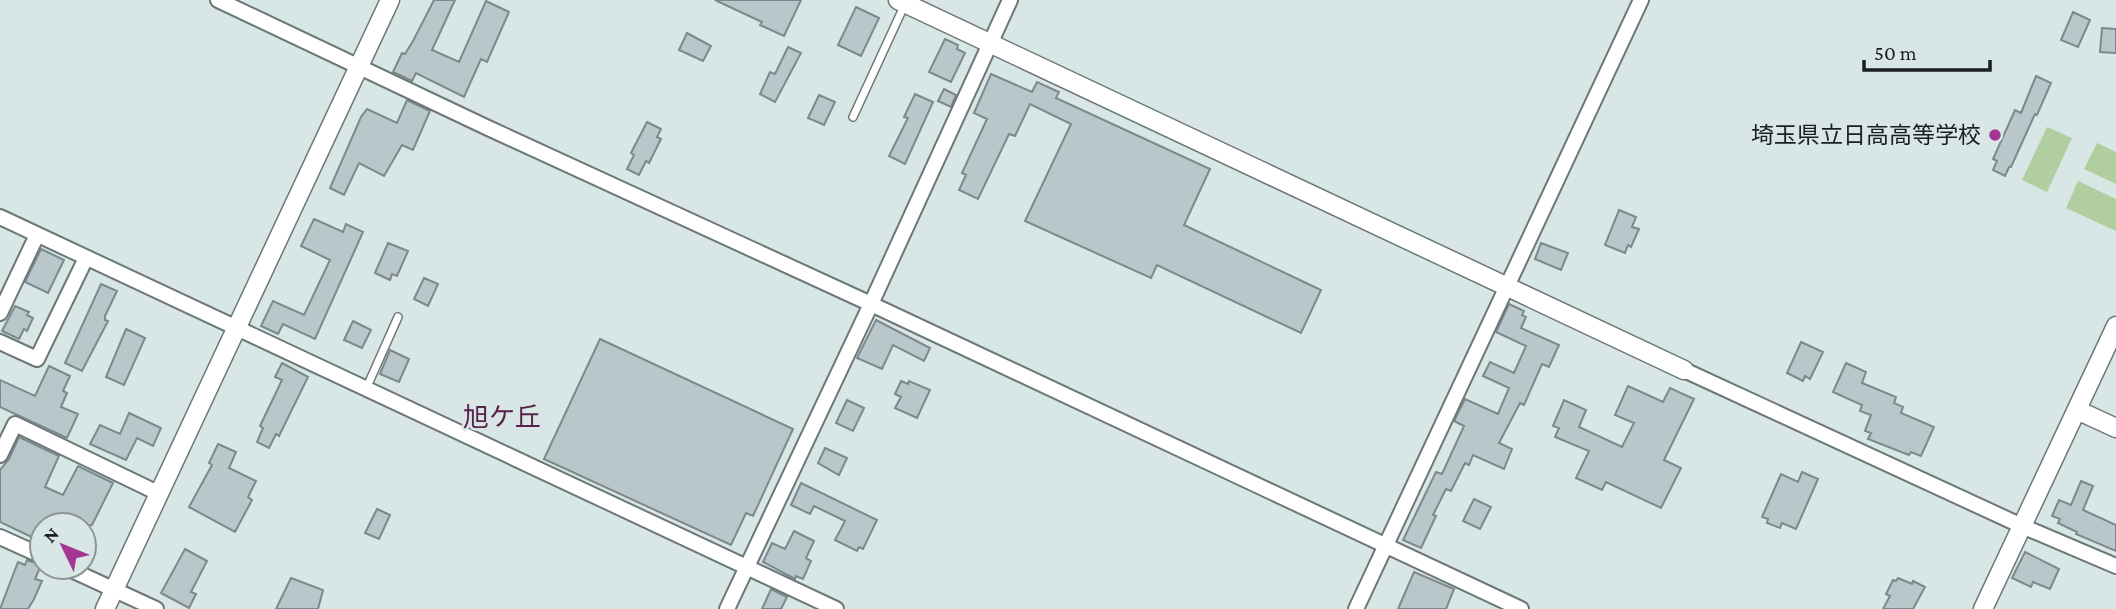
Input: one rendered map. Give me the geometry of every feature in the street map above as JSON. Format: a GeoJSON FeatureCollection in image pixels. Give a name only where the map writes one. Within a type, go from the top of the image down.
{"type":"FeatureCollection","features":[{"type":"Feature","properties":{"kind":"street"},"geometry":{"type":"LineString","coordinates":[[218,0],[1521,609]]}},
{"type":"Feature","properties":{"kind":"street"},"geometry":{"type":"LineString","coordinates":[[105,609],[390,0]]}},
{"type":"Feature","properties":{"kind":"street"},"geometry":{"type":"LineString","coordinates":[[727,609],[1010,0]]}},
{"type":"Feature","properties":{"kind":"street"},"geometry":{"type":"LineString","coordinates":[[1356,609],[1641,0]]}},
{"type":"Feature","properties":{"kind":"street"},"geometry":{"type":"LineString","coordinates":[[902,2],[1505,287],[2022,526],[2116,566]]}},
{"type":"Feature","properties":{"kind":"street"},"geometry":{"type":"LineString","coordinates":[[0,218],[836,609]]}},
{"type":"Feature","properties":{"kind":"street"},"geometry":{"type":"LineString","coordinates":[[0,313],[37,235]]}},
{"type":"Feature","properties":{"kind":"street"},"geometry":{"type":"LineString","coordinates":[[0,342],[37,359],[86,258]]}},
{"type":"Feature","properties":{"kind":"street"},"geometry":{"type":"LineString","coordinates":[[1983,609],[2116,326]]}},
{"type":"Feature","properties":{"kind":"street"},"geometry":{"type":"LineString","coordinates":[[2077,410],[2116,428]]}},
{"type":"Feature","properties":{"kind":"street"},"geometry":{"type":"LineString","coordinates":[[0,455],[15,424],[160,494]]}},
{"type":"Feature","properties":{"kind":"street"},"geometry":{"type":"LineString","coordinates":[[0,537],[28,550]]}},
{"type":"Feature","properties":{"kind":"street"},"geometry":{"type":"LineString","coordinates":[[96,581],[156,609]]}},
{"type":"Feature","properties":{"kind":"lane"},"geometry":{"type":"LineString","coordinates":[[853,117],[902,2]]}},
{"type":"Feature","properties":{"kind":"lane"},"geometry":{"type":"LineString","coordinates":[[366,389],[398,317]]}},
{"type":"Feature","properties":{"kind":"green space"},"geometry":{"type":"Polygon","coordinates":[[[2047,127],[2072,138],[2047,192],[2022,180],[2047,127]]]}},
{"type":"Feature","properties":{"kind":"green space"},"geometry":{"type":"Polygon","coordinates":[[[2097,143],[2116,152],[2116,184],[2084,169],[2097,143]]]}},
{"type":"Feature","properties":{"kind":"green space"},"geometry":{"type":"Polygon","coordinates":[[[2078,181],[2116,199],[2116,231],[2066,208],[2078,181]]]}},
{"type":"Feature","properties":{"kind":"building"},"geometry":{"type":"Polygon","coordinates":[[[434,0],[455,0],[432,50],[459,62],[486,1],[509,12],[487,62],[481,59],[464,97],[416,73],[412,81],[393,72],[434,0]]]}},
{"type":"Feature","properties":{"kind":"building"},"geometry":{"type":"Polygon","coordinates":[[[715,0],[801,0],[784,36],[760,25],[762,22],[715,0]]]}},
{"type":"Feature","properties":{"kind":"building"},"geometry":{"type":"Polygon","coordinates":[[[856,7],[879,18],[861,56],[838,45],[856,7]]]}},
{"type":"Feature","properties":{"kind":"building"},"geometry":{"type":"Polygon","coordinates":[[[2073,12],[2090,20],[2078,47],[2061,40],[2073,12]]]}},
{"type":"Feature","properties":{"kind":"building"},"geometry":{"type":"Polygon","coordinates":[[[2102,28],[2116,29],[2116,53],[2100,52],[2102,28]]]}},
{"type":"Feature","properties":{"kind":"building"},"geometry":{"type":"Polygon","coordinates":[[[687,33],[711,46],[703,61],[679,50],[687,33]]]}},
{"type":"Feature","properties":{"kind":"building"},"geometry":{"type":"Polygon","coordinates":[[[945,39],[958,45],[957,49],[965,53],[951,82],[929,72],[945,39]]]}},
{"type":"Feature","properties":{"kind":"building"},"geometry":{"type":"Polygon","coordinates":[[[788,47],[801,53],[775,102],[760,94],[770,72],[775,74],[788,47]]]}},
{"type":"Feature","properties":{"kind":"building"},"geometry":{"type":"Polygon","coordinates":[[[991,74],[1032,92],[1037,82],[1059,92],[1056,98],[1210,169],[1184,225],[1321,290],[1301,333],[1157,265],[1151,278],[1025,221],[1071,124],[1030,104],[1015,136],[1009,134],[978,199],[959,190],[966,175],[962,173],[987,119],[974,113],[991,74]]]}},
{"type":"Feature","properties":{"kind":"building"},"geometry":{"type":"Polygon","coordinates":[[[2036,76],[2051,83],[2005,176],[1993,170],[1997,161],[1993,159],[2015,110],[2021,113],[2036,76]]]}},
{"type":"Feature","properties":{"kind":"building"},"geometry":{"type":"Polygon","coordinates":[[[944,89],[956,95],[951,107],[938,101],[944,89]]]}},
{"type":"Feature","properties":{"kind":"building"},"geometry":{"type":"Polygon","coordinates":[[[915,94],[933,102],[905,164],[889,156],[908,118],[904,117],[915,94]]]}},
{"type":"Feature","properties":{"kind":"building"},"geometry":{"type":"Polygon","coordinates":[[[819,95],[835,102],[824,125],[808,118],[819,95]]]}},
{"type":"Feature","properties":{"kind":"building"},"geometry":{"type":"Polygon","coordinates":[[[407,100],[430,111],[413,150],[402,145],[384,176],[359,163],[344,195],[330,188],[367,109],[397,123],[407,100]]]}},
{"type":"Feature","properties":{"kind":"building"},"geometry":{"type":"Polygon","coordinates":[[[647,122],[661,129],[657,137],[661,139],[649,163],[646,161],[639,175],[627,169],[634,155],[631,153],[647,122]]]}},
{"type":"Feature","properties":{"kind":"building"},"geometry":{"type":"Polygon","coordinates":[[[1619,210],[1636,217],[1632,227],[1639,229],[1631,247],[1628,245],[1625,253],[1605,245],[1619,210]]]}},
{"type":"Feature","properties":{"kind":"building"},"geometry":{"type":"Polygon","coordinates":[[[314,219],[343,232],[346,224],[363,232],[315,339],[283,324],[278,334],[261,326],[273,301],[304,315],[330,260],[301,246],[314,219]]]}},
{"type":"Feature","properties":{"kind":"building"},"geometry":{"type":"Polygon","coordinates":[[[388,243],[408,251],[397,276],[392,274],[390,280],[375,273],[388,243]]]}},
{"type":"Feature","properties":{"kind":"building"},"geometry":{"type":"Polygon","coordinates":[[[1541,243],[1568,253],[1561,270],[1535,259],[1541,243]]]}},
{"type":"Feature","properties":{"kind":"building"},"geometry":{"type":"Polygon","coordinates":[[[41,249],[64,260],[48,293],[25,282],[41,249]]]}},
{"type":"Feature","properties":{"kind":"building"},"geometry":{"type":"Polygon","coordinates":[[[424,278],[438,284],[428,306],[414,299],[424,278]]]}},
{"type":"Feature","properties":{"kind":"building"},"geometry":{"type":"Polygon","coordinates":[[[101,284],[117,291],[105,316],[108,321],[82,371],[65,363],[101,284]]]}},
{"type":"Feature","properties":{"kind":"building"},"geometry":{"type":"Polygon","coordinates":[[[1509,304],[1524,311],[1522,315],[1526,317],[1521,328],[1559,345],[1549,367],[1542,364],[1524,405],[1520,403],[1499,443],[1512,449],[1504,469],[1473,455],[1469,465],[1465,463],[1451,491],[1446,489],[1421,548],[1403,540],[1436,472],[1442,474],[1464,426],[1454,421],[1465,399],[1498,414],[1509,388],[1483,376],[1490,362],[1514,373],[1526,346],[1496,332],[1509,304]]]}},
{"type":"Feature","properties":{"kind":"building"},"geometry":{"type":"Polygon","coordinates":[[[15,306],[29,312],[27,315],[33,318],[27,331],[24,329],[19,339],[2,331],[15,306]]]}},
{"type":"Feature","properties":{"kind":"building"},"geometry":{"type":"Polygon","coordinates":[[[876,320],[930,348],[924,361],[893,345],[882,369],[857,358],[876,320]]]}},
{"type":"Feature","properties":{"kind":"building"},"geometry":{"type":"Polygon","coordinates":[[[353,321],[371,330],[362,348],[344,340],[353,321]]]}},
{"type":"Feature","properties":{"kind":"building"},"geometry":{"type":"Polygon","coordinates":[[[126,329],[145,338],[124,385],[106,377],[126,329]]]}},
{"type":"Feature","properties":{"kind":"building"},"geometry":{"type":"Polygon","coordinates":[[[600,339],[793,429],[753,516],[746,513],[731,545],[544,459],[600,339]]]}},
{"type":"Feature","properties":{"kind":"building"},"geometry":{"type":"Polygon","coordinates":[[[1801,342],[1823,352],[1810,379],[1805,376],[1803,381],[1787,373],[1801,342]]]}},
{"type":"Feature","properties":{"kind":"building"},"geometry":{"type":"Polygon","coordinates":[[[390,350],[409,359],[399,382],[380,374],[390,350]]]}},
{"type":"Feature","properties":{"kind":"building"},"geometry":{"type":"Polygon","coordinates":[[[282,363],[308,377],[279,436],[276,434],[269,448],[257,442],[263,428],[260,426],[282,380],[275,377],[282,363]]]}},
{"type":"Feature","properties":{"kind":"building"},"geometry":{"type":"Polygon","coordinates":[[[1846,363],[1866,372],[1862,383],[1896,397],[1894,403],[1903,407],[1901,413],[1934,427],[1921,456],[1911,452],[1909,455],[1868,439],[1871,433],[1865,431],[1871,415],[1860,411],[1862,405],[1833,392],[1846,363]]]}},
{"type":"Feature","properties":{"kind":"building"},"geometry":{"type":"Polygon","coordinates":[[[49,366],[70,376],[63,391],[67,393],[61,407],[78,414],[67,438],[0,407],[0,380],[35,396],[49,366]]]}},
{"type":"Feature","properties":{"kind":"building"},"geometry":{"type":"Polygon","coordinates":[[[901,381],[908,384],[909,381],[930,390],[917,418],[895,408],[901,397],[895,394],[901,381]]]}},
{"type":"Feature","properties":{"kind":"building"},"geometry":{"type":"Polygon","coordinates":[[[1628,386],[1663,402],[1670,388],[1694,399],[1664,460],[1681,468],[1661,508],[1606,482],[1602,490],[1576,478],[1589,451],[1555,437],[1559,428],[1553,426],[1564,400],[1586,410],[1579,427],[1622,447],[1634,423],[1615,415],[1628,386]]]}},
{"type":"Feature","properties":{"kind":"building"},"geometry":{"type":"Polygon","coordinates":[[[847,400],[864,408],[853,431],[836,423],[847,400]]]}},
{"type":"Feature","properties":{"kind":"building"},"geometry":{"type":"Polygon","coordinates":[[[129,413],[161,428],[153,446],[137,438],[126,460],[90,444],[100,425],[120,434],[129,413]]]}},
{"type":"Feature","properties":{"kind":"building"},"geometry":{"type":"Polygon","coordinates":[[[19,437],[59,456],[45,487],[63,495],[78,466],[113,483],[98,513],[28,511],[28,535],[0,522],[0,470],[9,459],[19,437]]]}},
{"type":"Feature","properties":{"kind":"building"},"geometry":{"type":"Polygon","coordinates":[[[218,444],[236,452],[229,468],[256,481],[248,497],[252,500],[235,532],[189,507],[212,465],[209,463],[218,444]]]}},
{"type":"Feature","properties":{"kind":"building"},"geometry":{"type":"Polygon","coordinates":[[[825,448],[847,458],[839,475],[818,463],[825,448]]]}},
{"type":"Feature","properties":{"kind":"building"},"geometry":{"type":"Polygon","coordinates":[[[1802,472],[1818,479],[1796,529],[1782,523],[1780,528],[1767,523],[1768,519],[1762,517],[1781,474],[1798,482],[1802,472]]]}},
{"type":"Feature","properties":{"kind":"building"},"geometry":{"type":"Polygon","coordinates":[[[2081,481],[2093,486],[2083,510],[2116,525],[2116,551],[2076,534],[2077,532],[2058,523],[2060,519],[2052,516],[2059,500],[2071,505],[2081,481]]]}},
{"type":"Feature","properties":{"kind":"building"},"geometry":{"type":"Polygon","coordinates":[[[801,483],[877,520],[863,549],[859,547],[857,551],[835,540],[845,521],[814,506],[810,514],[791,505],[801,483]]]}},
{"type":"Feature","properties":{"kind":"building"},"geometry":{"type":"Polygon","coordinates":[[[1474,499],[1491,507],[1480,529],[1463,521],[1474,499]]]}},
{"type":"Feature","properties":{"kind":"building"},"geometry":{"type":"Polygon","coordinates":[[[377,509],[390,515],[379,539],[365,533],[377,509]]]}},
{"type":"Feature","properties":{"kind":"building"},"geometry":{"type":"Polygon","coordinates":[[[794,531],[814,541],[806,558],[811,561],[803,579],[796,576],[795,579],[763,562],[772,543],[785,549],[794,531]]]}},
{"type":"Feature","properties":{"kind":"building"},"geometry":{"type":"Polygon","coordinates":[[[185,549],[207,561],[191,592],[196,594],[189,608],[161,593],[185,549]]]}},
{"type":"Feature","properties":{"kind":"building"},"geometry":{"type":"Polygon","coordinates":[[[2025,552],[2059,569],[2050,589],[2033,582],[2031,587],[2012,578],[2025,552]]]}},
{"type":"Feature","properties":{"kind":"building"},"geometry":{"type":"Polygon","coordinates":[[[28,560],[28,581],[42,581],[34,599],[28,609],[0,609],[18,562],[25,565],[28,560]]]}},
{"type":"Feature","properties":{"kind":"building"},"geometry":{"type":"Polygon","coordinates":[[[1414,572],[1454,589],[1446,609],[1398,609],[1414,572]]]}},
{"type":"Feature","properties":{"kind":"building"},"geometry":{"type":"Polygon","coordinates":[[[291,578],[323,590],[318,609],[276,609],[291,578]]]}},
{"type":"Feature","properties":{"kind":"building"},"geometry":{"type":"Polygon","coordinates":[[[1898,578],[1925,587],[1913,609],[1883,609],[1890,596],[1886,594],[1893,580],[1898,578]]]}},
{"type":"Feature","properties":{"kind":"building"},"geometry":{"type":"Polygon","coordinates":[[[771,589],[787,597],[781,609],[762,609],[771,589]]]}},
{"type":"Feature","properties":{"kind":"place","name":"埼玉県立日高高等学校"},"geometry":{"type":"Point","coordinates":[1995,135]}},
{"type":"Feature","properties":{"kind":"district","name":"旭ケ丘"},"geometry":{"type":"Point","coordinates":[502,417]}}]}
